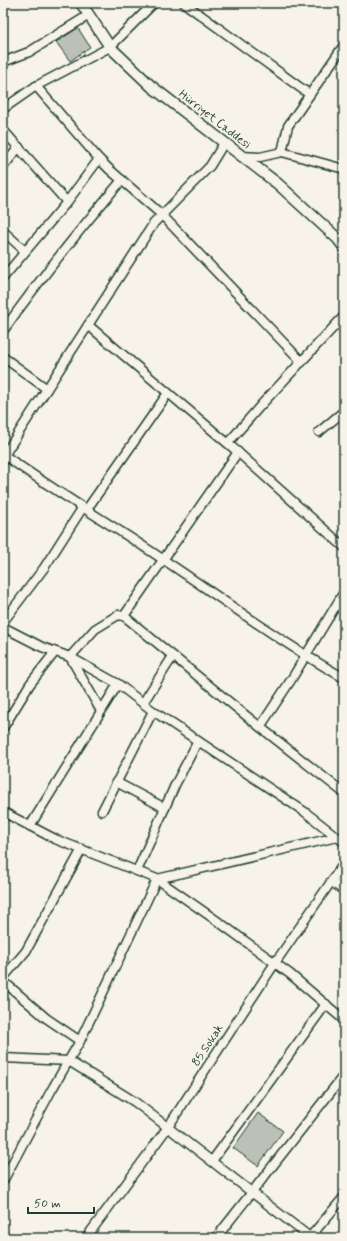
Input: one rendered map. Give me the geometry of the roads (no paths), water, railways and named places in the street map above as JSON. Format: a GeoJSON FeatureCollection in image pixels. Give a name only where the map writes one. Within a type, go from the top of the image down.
{"type":"FeatureCollection","features":[{"type":"Feature","properties":{"kind":"street","name":"Hürriyet Caddesi"},"geometry":{"type":"LineString","coordinates":[[81,3],[110,47],[150,86],[278,184],[338,239],[344,247]]}},
{"type":"Feature","properties":{"kind":"street"},"geometry":{"type":"LineString","coordinates":[[3,108],[36,86],[110,47],[154,3]]}},
{"type":"Feature","properties":{"kind":"street"},"geometry":{"type":"LineString","coordinates":[[184,3],[309,94]]}},
{"type":"Feature","properties":{"kind":"street"},"geometry":{"type":"LineString","coordinates":[[3,62],[29,52],[88,14]]}},
{"type":"Feature","properties":{"kind":"street"},"geometry":{"type":"LineString","coordinates":[[282,152],[288,126],[344,45]]}},
{"type":"Feature","properties":{"kind":"street"},"geometry":{"type":"LineString","coordinates":[[36,86],[99,159],[162,215],[302,362]]}},
{"type":"Feature","properties":{"kind":"street"},"geometry":{"type":"LineString","coordinates":[[3,130],[67,202]]}},
{"type":"Feature","properties":{"kind":"street"},"geometry":{"type":"LineString","coordinates":[[224,143],[210,166],[154,223],[3,456],[85,508],[305,656],[344,678]]}},
{"type":"Feature","properties":{"kind":"street"},"geometry":{"type":"LineString","coordinates":[[3,167],[19,147]]}},
{"type":"Feature","properties":{"kind":"street"},"geometry":{"type":"LineString","coordinates":[[241,156],[260,157],[282,152],[343,166]]}},
{"type":"Feature","properties":{"kind":"street"},"geometry":{"type":"LineString","coordinates":[[3,278],[67,202],[99,159]]}},
{"type":"Feature","properties":{"kind":"street"},"geometry":{"type":"LineString","coordinates":[[3,331],[36,284],[122,180]]}},
{"type":"Feature","properties":{"kind":"street"},"geometry":{"type":"LineString","coordinates":[[3,231],[25,251]]}},
{"type":"Feature","properties":{"kind":"street"},"geometry":{"type":"LineString","coordinates":[[228,443],[344,316]]}},
{"type":"Feature","properties":{"kind":"street"},"geometry":{"type":"LineString","coordinates":[[88,325],[228,443],[344,546]]}},
{"type":"Feature","properties":{"kind":"street"},"geometry":{"type":"LineString","coordinates":[[3,358],[47,389]]}},
{"type":"Feature","properties":{"kind":"street"},"geometry":{"type":"LineString","coordinates":[[3,622],[44,568],[85,508],[168,393]]}},
{"type":"Feature","properties":{"kind":"street"},"geometry":{"type":"LineString","coordinates":[[319,432],[344,411]]}},
{"type":"Feature","properties":{"kind":"street"},"geometry":{"type":"LineString","coordinates":[[124,616],[238,452]]}},
{"type":"Feature","properties":{"kind":"street"},"geometry":{"type":"LineString","coordinates":[[260,728],[344,592]]}},
{"type":"Feature","properties":{"kind":"street"},"geometry":{"type":"LineString","coordinates":[[70,657],[95,629],[118,615],[124,616],[260,728],[344,793]]}},
{"type":"Feature","properties":{"kind":"street"},"geometry":{"type":"LineString","coordinates":[[3,627],[42,648],[70,657],[118,684],[153,711],[305,812],[341,839]]}},
{"type":"Feature","properties":{"kind":"street"},"geometry":{"type":"LineString","coordinates":[[3,728],[30,684],[55,652]]}},
{"type":"Feature","properties":{"kind":"street"},"geometry":{"type":"LineString","coordinates":[[143,703],[173,656]]}},
{"type":"Feature","properties":{"kind":"street"},"geometry":{"type":"LineString","coordinates":[[70,657],[101,711]]}},
{"type":"Feature","properties":{"kind":"street"},"geometry":{"type":"LineString","coordinates":[[30,826],[118,684]]}},
{"type":"Feature","properties":{"kind":"street"},"geometry":{"type":"LineString","coordinates":[[102,811],[153,711]]}},
{"type":"Feature","properties":{"kind":"street"},"geometry":{"type":"LineString","coordinates":[[137,871],[165,808],[198,741]]}},
{"type":"Feature","properties":{"kind":"street"},"geometry":{"type":"LineString","coordinates":[[116,782],[165,808]]}},
{"type":"Feature","properties":{"kind":"street"},"geometry":{"type":"LineString","coordinates":[[3,813],[55,839],[157,879],[223,924],[290,974],[344,1020]]}},
{"type":"Feature","properties":{"kind":"street"},"geometry":{"type":"LineString","coordinates":[[157,879],[341,839]]}},
{"type":"Feature","properties":{"kind":"street"},"geometry":{"type":"LineString","coordinates":[[3,978],[26,951],[82,849]]}},
{"type":"Feature","properties":{"kind":"street","name":"85 Sokak"},"geometry":{"type":"LineString","coordinates":[[86,1238],[168,1127],[275,963],[344,863]]}},
{"type":"Feature","properties":{"kind":"street"},"geometry":{"type":"LineString","coordinates":[[3,1181],[80,1041],[157,879]]}},
{"type":"Feature","properties":{"kind":"street"},"geometry":{"type":"LineString","coordinates":[[332,881],[344,891]]}},
{"type":"Feature","properties":{"kind":"street"},"geometry":{"type":"LineString","coordinates":[[3,981],[46,1018],[80,1041]]}},
{"type":"Feature","properties":{"kind":"street"},"geometry":{"type":"LineString","coordinates":[[212,1161],[326,1004]]}},
{"type":"Feature","properties":{"kind":"street"},"geometry":{"type":"LineString","coordinates":[[3,1058],[69,1061],[135,1102],[311,1238],[344,1197]]}},
{"type":"Feature","properties":{"kind":"street"},"geometry":{"type":"LineString","coordinates":[[216,1238],[344,1075]]}}]}
